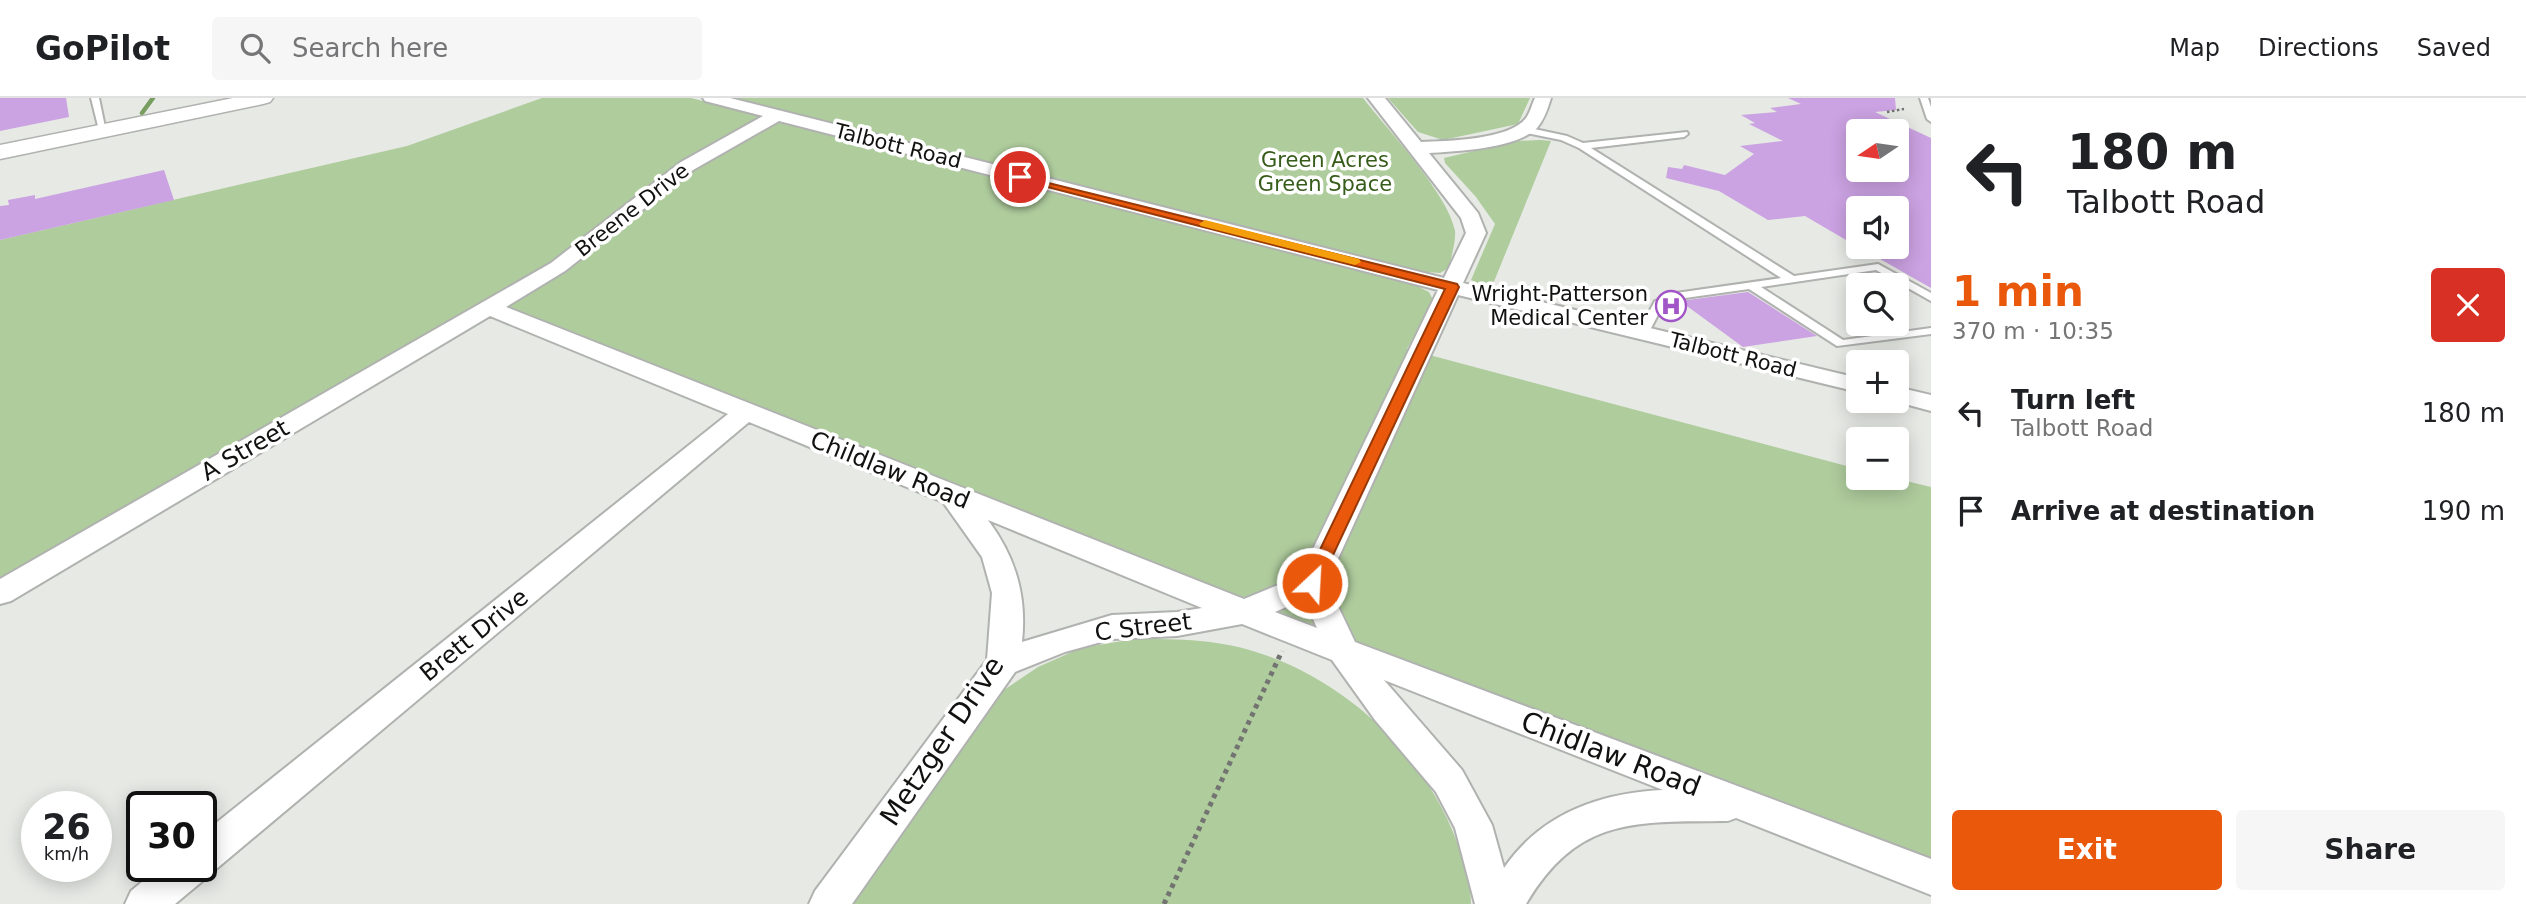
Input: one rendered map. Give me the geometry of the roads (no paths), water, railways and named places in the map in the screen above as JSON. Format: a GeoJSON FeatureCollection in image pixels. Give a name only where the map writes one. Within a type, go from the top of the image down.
{"type":"FeatureCollection","features":[{"type":"Feature","properties":{"kind":"street"},"geometry":{"type":"LineString","coordinates":[[0,152],[263,98]]}},
{"type":"Feature","properties":{"kind":"street","name":"Talbott Road"},"geometry":{"type":"LineString","coordinates":[[712,98],[1452,287],[1846,382]]}},
{"type":"Feature","properties":{"kind":"street"},"geometry":{"type":"LineString","coordinates":[[1376,98],[1471,217],[1476,233],[1312,583],[1343,651],[1387,710],[1449,781],[1473,825],[1495,904]]}},
{"type":"Feature","properties":{"kind":"street"},"geometry":{"type":"LineString","coordinates":[[1417,148],[1448,147],[1525,130],[1532,123],[1543,98]]}},
{"type":"Feature","properties":{"kind":"street","name":"Breene Drive"},"geometry":{"type":"LineString","coordinates":[[490,307],[585,247],[687,166],[776,115]]}},
{"type":"Feature","properties":{"kind":"street","name":"Childlaw Road"},"geometry":{"type":"LineString","coordinates":[[490,307],[1291,631]]}},
{"type":"Feature","properties":{"kind":"street","name":"A Street"},"geometry":{"type":"LineString","coordinates":[[0,593],[490,307]]}},
{"type":"Feature","properties":{"kind":"street"},"geometry":{"type":"LineString","coordinates":[[1909,397],[1931,403]]}},
{"type":"Feature","properties":{"kind":"street","name":"Brett Drive"},"geometry":{"type":"LineString","coordinates":[[217,845],[746,412]]}},
{"type":"Feature","properties":{"kind":"street","name":"Metzger Drive"},"geometry":{"type":"LineString","coordinates":[[829,904],[1003,663],[1010,619],[1006,578],[985,532],[953,496]]}},
{"type":"Feature","properties":{"kind":"street","name":"C Street"},"geometry":{"type":"LineString","coordinates":[[1003,663],[1058,642],[1112,627],[1177,624],[1244,612],[1312,583]]}},
{"type":"Feature","properties":{"kind":"street","name":"Chidlaw Road"},"geometry":{"type":"LineString","coordinates":[[1291,631],[1931,877]]}},
{"type":"Feature","properties":{"kind":"street"},"geometry":{"type":"LineString","coordinates":[[1504,904],[1537,855],[1556,838],[1582,823],[1634,807],[1741,804]]}},
{"type":"Feature","properties":{"kind":"street"},"geometry":{"type":"LineString","coordinates":[[145,904],[172,882]]}},
{"type":"Feature","properties":{"kind":"lane"},"geometry":{"type":"LineString","coordinates":[[95,98],[103,130]]}},
{"type":"Feature","properties":{"kind":"lane"},"geometry":{"type":"LineString","coordinates":[[1924,98],[1931,119]]}},
{"type":"Feature","properties":{"kind":"lane"},"geometry":{"type":"LineString","coordinates":[[1525,130],[1564,138],[1581,146],[1791,279]]}},
{"type":"Feature","properties":{"kind":"lane"},"geometry":{"type":"LineString","coordinates":[[1581,146],[1684,134]]}},
{"type":"Feature","properties":{"kind":"lane"},"geometry":{"type":"LineString","coordinates":[[1643,334],[1659,303],[1676,296],[1878,267],[1931,298]]}},
{"type":"Feature","properties":{"kind":"lane"},"geometry":{"type":"LineString","coordinates":[[1751,285],[1841,344],[1931,331]]}},
{"type":"Feature","properties":{"kind":"waterway"},"geometry":{"type":"LineString","coordinates":[[142,113],[153,98]]}},
{"type":"Feature","properties":{"kind":"place","name":"Wright-Patterson Medical Center"},"geometry":{"type":"Point","coordinates":[1671,306]}},
{"type":"Feature","properties":{"kind":"park label","name":"Green Acres Green Space"},"geometry":{"type":"Point","coordinates":[1325,172]}}]}
